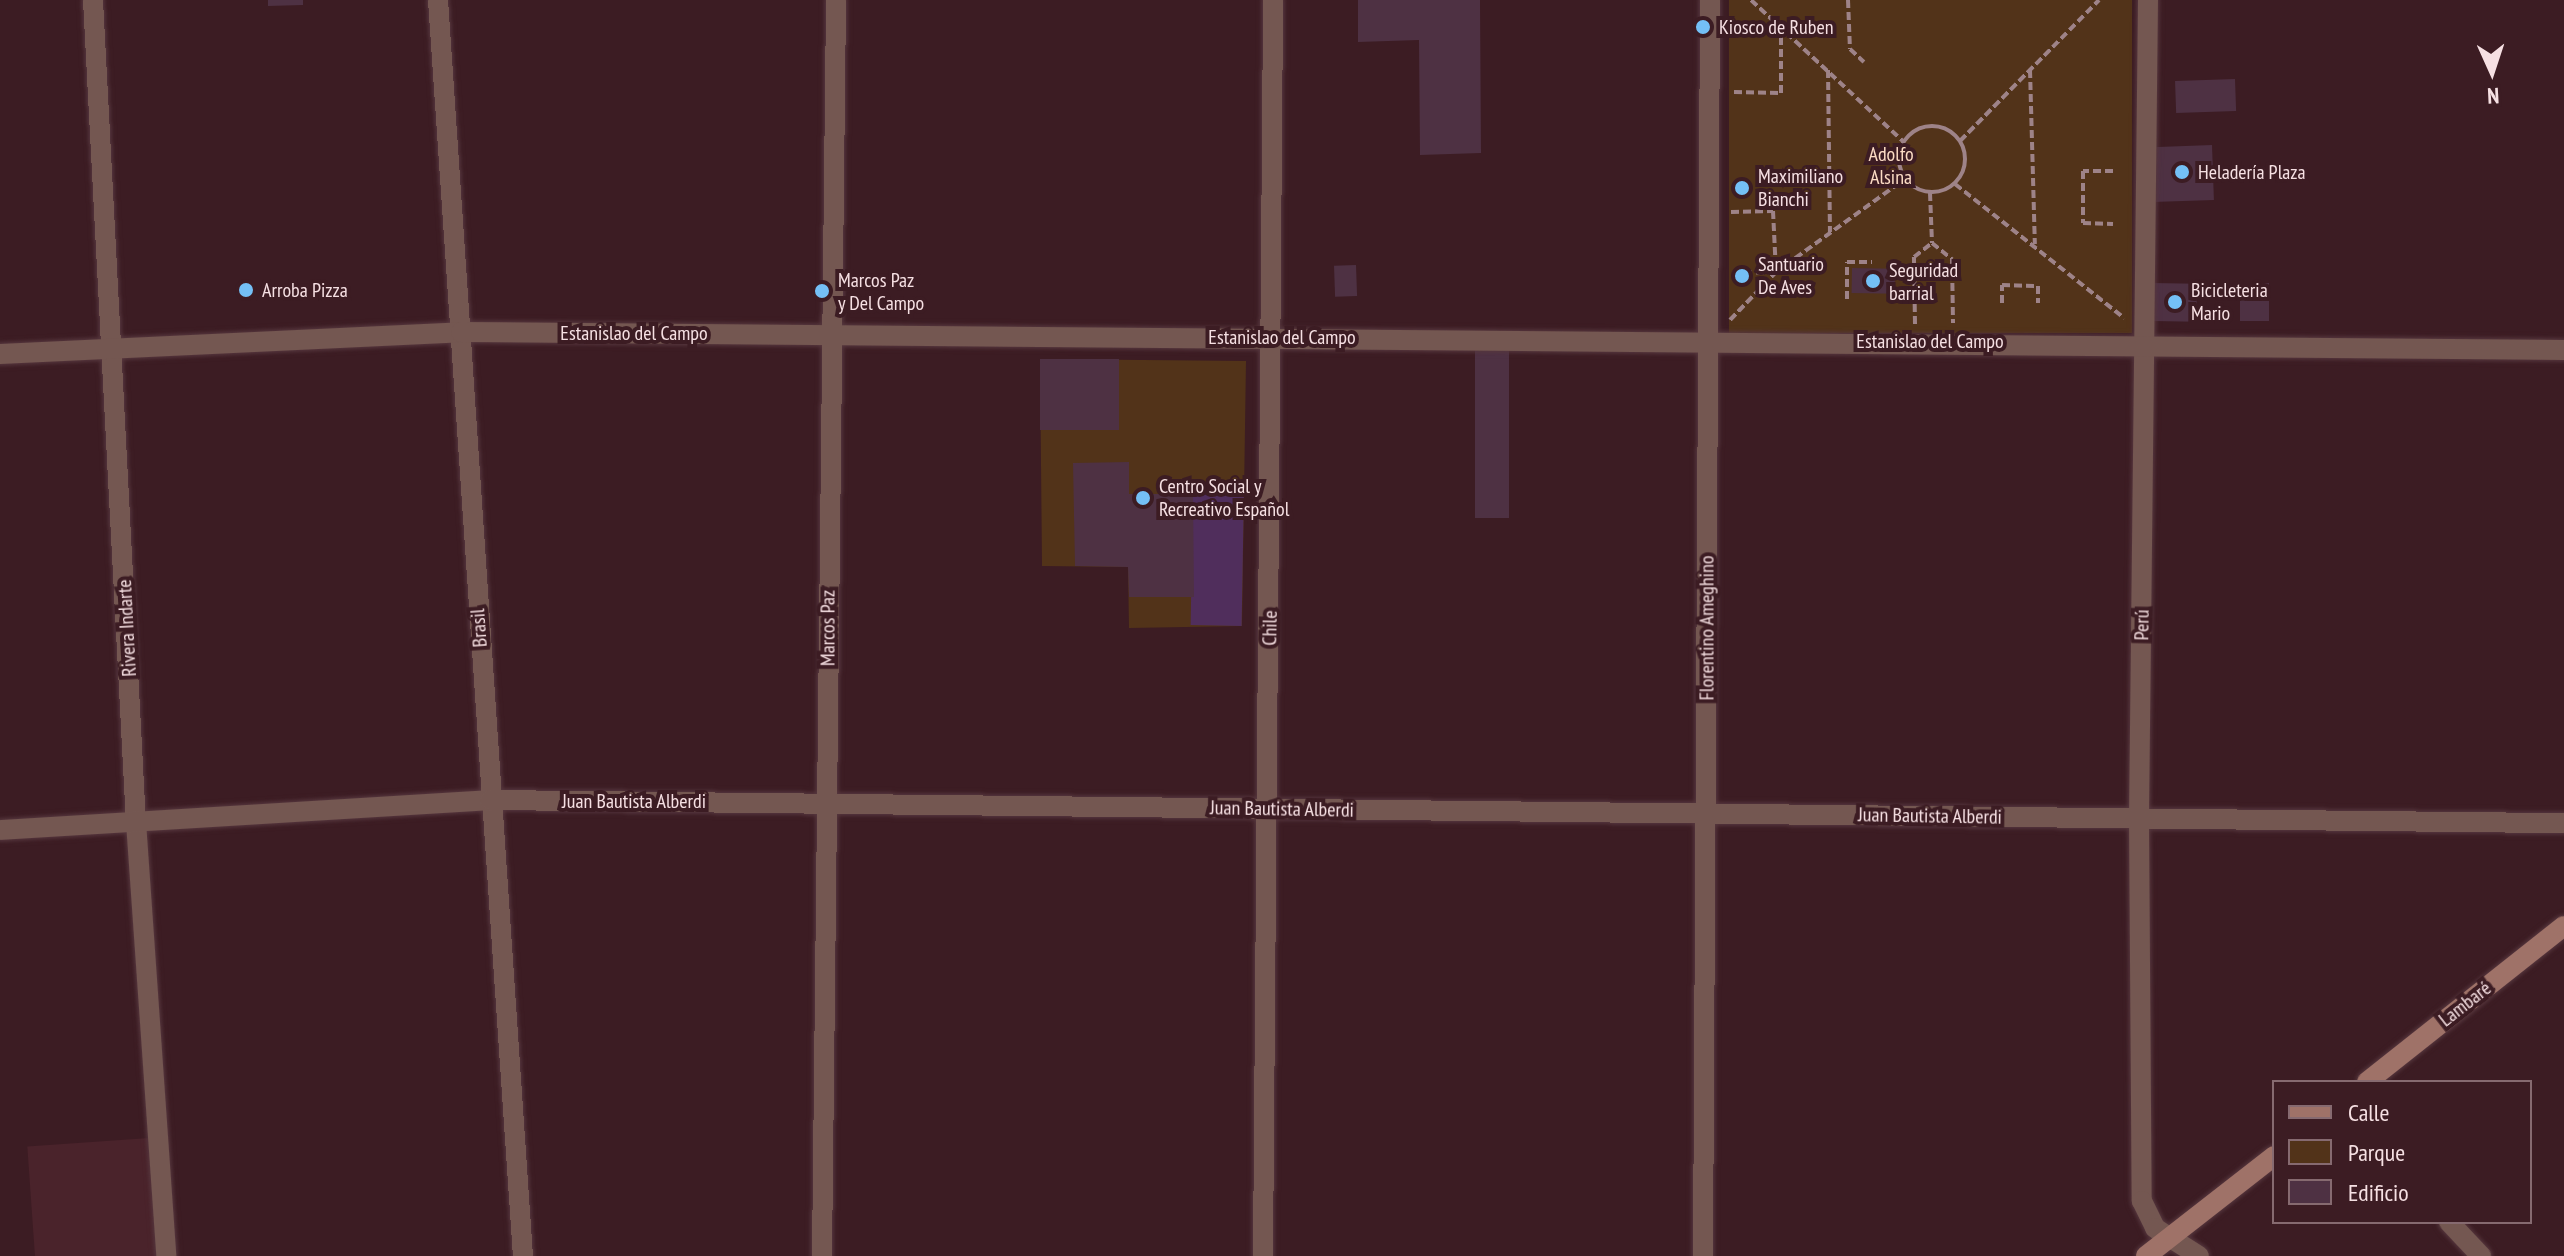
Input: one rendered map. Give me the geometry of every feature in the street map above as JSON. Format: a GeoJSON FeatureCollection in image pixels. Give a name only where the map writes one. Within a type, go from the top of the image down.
{"type":"FeatureCollection","features":[{"type":"Feature","properties":{"kind":"street","name":"Rivera Indarte"},"geometry":{"type":"LineString","coordinates":[[93,0],[114,347],[136,822],[166,1256]]}},
{"type":"Feature","properties":{"kind":"street","name":"Brasil"},"geometry":{"type":"LineString","coordinates":[[438,0],[523,1256]]}},
{"type":"Feature","properties":{"kind":"street","name":"Marcos Paz"},"geometry":{"type":"LineString","coordinates":[[822,1256],[829,333],[836,0]]}},
{"type":"Feature","properties":{"kind":"street","name":"Chile"},"geometry":{"type":"LineString","coordinates":[[1263,1256],[1274,337],[1273,0]]}},
{"type":"Feature","properties":{"kind":"street","name":"Florentino Ameghino"},"geometry":{"type":"LineString","coordinates":[[1703,1256],[1710,0]]}},
{"type":"Feature","properties":{"kind":"street","name":"Perú"},"geometry":{"type":"LineString","coordinates":[[2148,0],[2139,818],[2142,1201],[2149,1220],[2169,1240]]}},
{"type":"Feature","properties":{"kind":"street","name":"Estanislao del Campo"},"geometry":{"type":"LineString","coordinates":[[0,354],[461,332],[1953,341],[2564,350]]}},
{"type":"Feature","properties":{"kind":"street","name":"Juan Bautista Alberdi"},"geometry":{"type":"LineString","coordinates":[[0,830],[490,800],[2564,823]]}},
{"type":"Feature","properties":{"kind":"street","name":"Lambaré"},"geometry":{"type":"LineString","coordinates":[[2370,1080],[2564,926]]}},
{"type":"Feature","properties":{"kind":"street"},"geometry":{"type":"LineString","coordinates":[[2146,1256],[2272,1158]]}},
{"type":"Feature","properties":{"kind":"street"},"geometry":{"type":"LineString","coordinates":[[2451,1224],[2481,1256]]}},
{"type":"Feature","properties":{"kind":"street"},"geometry":{"type":"LineString","coordinates":[[2169,1240],[2199,1256]]}},
{"type":"Feature","properties":{"kind":"path"},"geometry":{"type":"LineString","coordinates":[[1751,0],[1904,142]]}},
{"type":"Feature","properties":{"kind":"path"},"geometry":{"type":"LineString","coordinates":[[1848,0],[1850,49],[1864,62]]}},
{"type":"Feature","properties":{"kind":"path"},"geometry":{"type":"LineString","coordinates":[[1960,141],[2099,0]]}},
{"type":"Feature","properties":{"kind":"path"},"geometry":{"type":"LineString","coordinates":[[1734,27],[1781,27]]}},
{"type":"Feature","properties":{"kind":"path"},"geometry":{"type":"LineString","coordinates":[[1734,92],[1781,93],[1781,27]]}},
{"type":"Feature","properties":{"kind":"path"},"geometry":{"type":"LineString","coordinates":[[1828,69],[1830,232]]}},
{"type":"Feature","properties":{"kind":"path"},"geometry":{"type":"LineString","coordinates":[[2030,70],[2035,245]]}},
{"type":"Feature","properties":{"kind":"path"},"geometry":{"type":"LineString","coordinates":[[1932,126],[1960,141],[1966,164],[1955,184],[1930,193],[1905,179],[1899,160],[1904,142],[1916,130],[1932,126]]}},
{"type":"Feature","properties":{"kind":"path"},"geometry":{"type":"LineString","coordinates":[[2113,171],[2083,171],[2083,223],[2113,224]]}},
{"type":"Feature","properties":{"kind":"path"},"geometry":{"type":"LineString","coordinates":[[1709,340],[1776,272],[1905,179]]}},
{"type":"Feature","properties":{"kind":"path"},"geometry":{"type":"LineString","coordinates":[[1955,184],[2113,305],[2146,344]]}},
{"type":"Feature","properties":{"kind":"path"},"geometry":{"type":"LineString","coordinates":[[1930,193],[1932,243],[1952,259],[1953,341]]}},
{"type":"Feature","properties":{"kind":"path"},"geometry":{"type":"LineString","coordinates":[[1731,212],[1773,211],[1776,272]]}},
{"type":"Feature","properties":{"kind":"path"},"geometry":{"type":"LineString","coordinates":[[1915,341],[1914,257],[1932,243]]}},
{"type":"Feature","properties":{"kind":"path"},"geometry":{"type":"LineString","coordinates":[[1847,299],[1847,262],[1872,262]]}},
{"type":"Feature","properties":{"kind":"path"},"geometry":{"type":"LineString","coordinates":[[1732,273],[1776,272]]}},
{"type":"Feature","properties":{"kind":"path"},"geometry":{"type":"LineString","coordinates":[[2002,303],[2002,285],[2038,286],[2038,303]]}},
{"type":"Feature","properties":{"kind":"shaded area"},"geometry":{"type":"Polygon","coordinates":[[[1193,488],[1244,489],[1242,626],[1191,625],[1193,488]]]}},
{"type":"Feature","properties":{"kind":"shaded area"},"geometry":{"type":"Polygon","coordinates":[[[149,1138],[157,1256],[35,1256],[27,1147],[149,1138]]]}},
{"type":"Feature","properties":{"kind":"green space","name":"Adolfo Alsina"},"geometry":{"type":"Polygon","coordinates":[[[1729,0],[2132,0],[2132,333],[1729,333],[1729,0]]]}},
{"type":"Feature","properties":{"kind":"green space","name":"Centro Social y Recreativo Español"},"geometry":{"type":"Polygon","coordinates":[[[1040,359],[1246,361],[1242,626],[1129,628],[1128,567],[1042,566],[1040,359]]]}},
{"type":"Feature","properties":{"kind":"building"},"geometry":{"type":"Polygon","coordinates":[[[268,0],[303,0],[303,5],[268,6],[268,0]]]}},
{"type":"Feature","properties":{"kind":"building"},"geometry":{"type":"Polygon","coordinates":[[[1358,0],[1480,0],[1481,153],[1420,155],[1419,40],[1358,42],[1358,0]]]}},
{"type":"Feature","properties":{"kind":"building"},"geometry":{"type":"Polygon","coordinates":[[[2235,79],[2236,111],[2176,113],[2175,81],[2235,79]]]}},
{"type":"Feature","properties":{"kind":"building","name":"Heladería Plaza"},"geometry":{"type":"Polygon","coordinates":[[[2212,145],[2214,200],[2153,202],[2151,147],[2212,145]]]}},
{"type":"Feature","properties":{"kind":"building"},"geometry":{"type":"Polygon","coordinates":[[[1356,265],[1357,296],[1335,297],[1334,266],[1356,265]]]}},
{"type":"Feature","properties":{"kind":"building","name":"Seguridad barrial"},"geometry":{"type":"Polygon","coordinates":[[[1852,268],[1895,269],[1895,294],[1852,293],[1852,268]]]}},
{"type":"Feature","properties":{"kind":"building","name":"Bicicleteria Mario"},"geometry":{"type":"Polygon","coordinates":[[[2152,283],[2197,284],[2196,322],[2151,321],[2152,283]]]}},
{"type":"Feature","properties":{"kind":"building"},"geometry":{"type":"Polygon","coordinates":[[[2240,283],[2269,283],[2269,321],[2240,321],[2240,283]]]}},
{"type":"Feature","properties":{"kind":"building"},"geometry":{"type":"Polygon","coordinates":[[[1475,345],[1509,345],[1509,518],[1475,518],[1475,345]]]}},
{"type":"Feature","properties":{"kind":"building"},"geometry":{"type":"Polygon","coordinates":[[[1040,359],[1119,359],[1119,430],[1040,430],[1040,359]]]}},
{"type":"Feature","properties":{"kind":"building"},"geometry":{"type":"Polygon","coordinates":[[[1129,462],[1129,494],[1193,494],[1194,597],[1129,597],[1128,567],[1075,566],[1073,463],[1129,462]]]}},
{"type":"Feature","properties":{"kind":"place","name":"Kiosco de Ruben"},"geometry":{"type":"Point","coordinates":[1703,27]}},
{"type":"Feature","properties":{"kind":"place","name":"Heladería Plaza"},"geometry":{"type":"Point","coordinates":[2182,172]}},
{"type":"Feature","properties":{"kind":"place","name":"Maximiliano Bianchi"},"geometry":{"type":"Point","coordinates":[1742,188]}},
{"type":"Feature","properties":{"kind":"place","name":"Santuario De Aves"},"geometry":{"type":"Point","coordinates":[1742,276]}},
{"type":"Feature","properties":{"kind":"place","name":"Seguridad barrial"},"geometry":{"type":"Point","coordinates":[1873,281]}},
{"type":"Feature","properties":{"kind":"place","name":"Arroba Pizza"},"geometry":{"type":"Point","coordinates":[246,290]}},
{"type":"Feature","properties":{"kind":"place","name":"Marcos Paz y Del Campo"},"geometry":{"type":"Point","coordinates":[822,291]}},
{"type":"Feature","properties":{"kind":"place","name":"Bicicleteria Mario"},"geometry":{"type":"Point","coordinates":[2175,302]}},
{"type":"Feature","properties":{"kind":"place","name":"Centro Social y Recreativo Español"},"geometry":{"type":"Point","coordinates":[1143,498]}}]}
